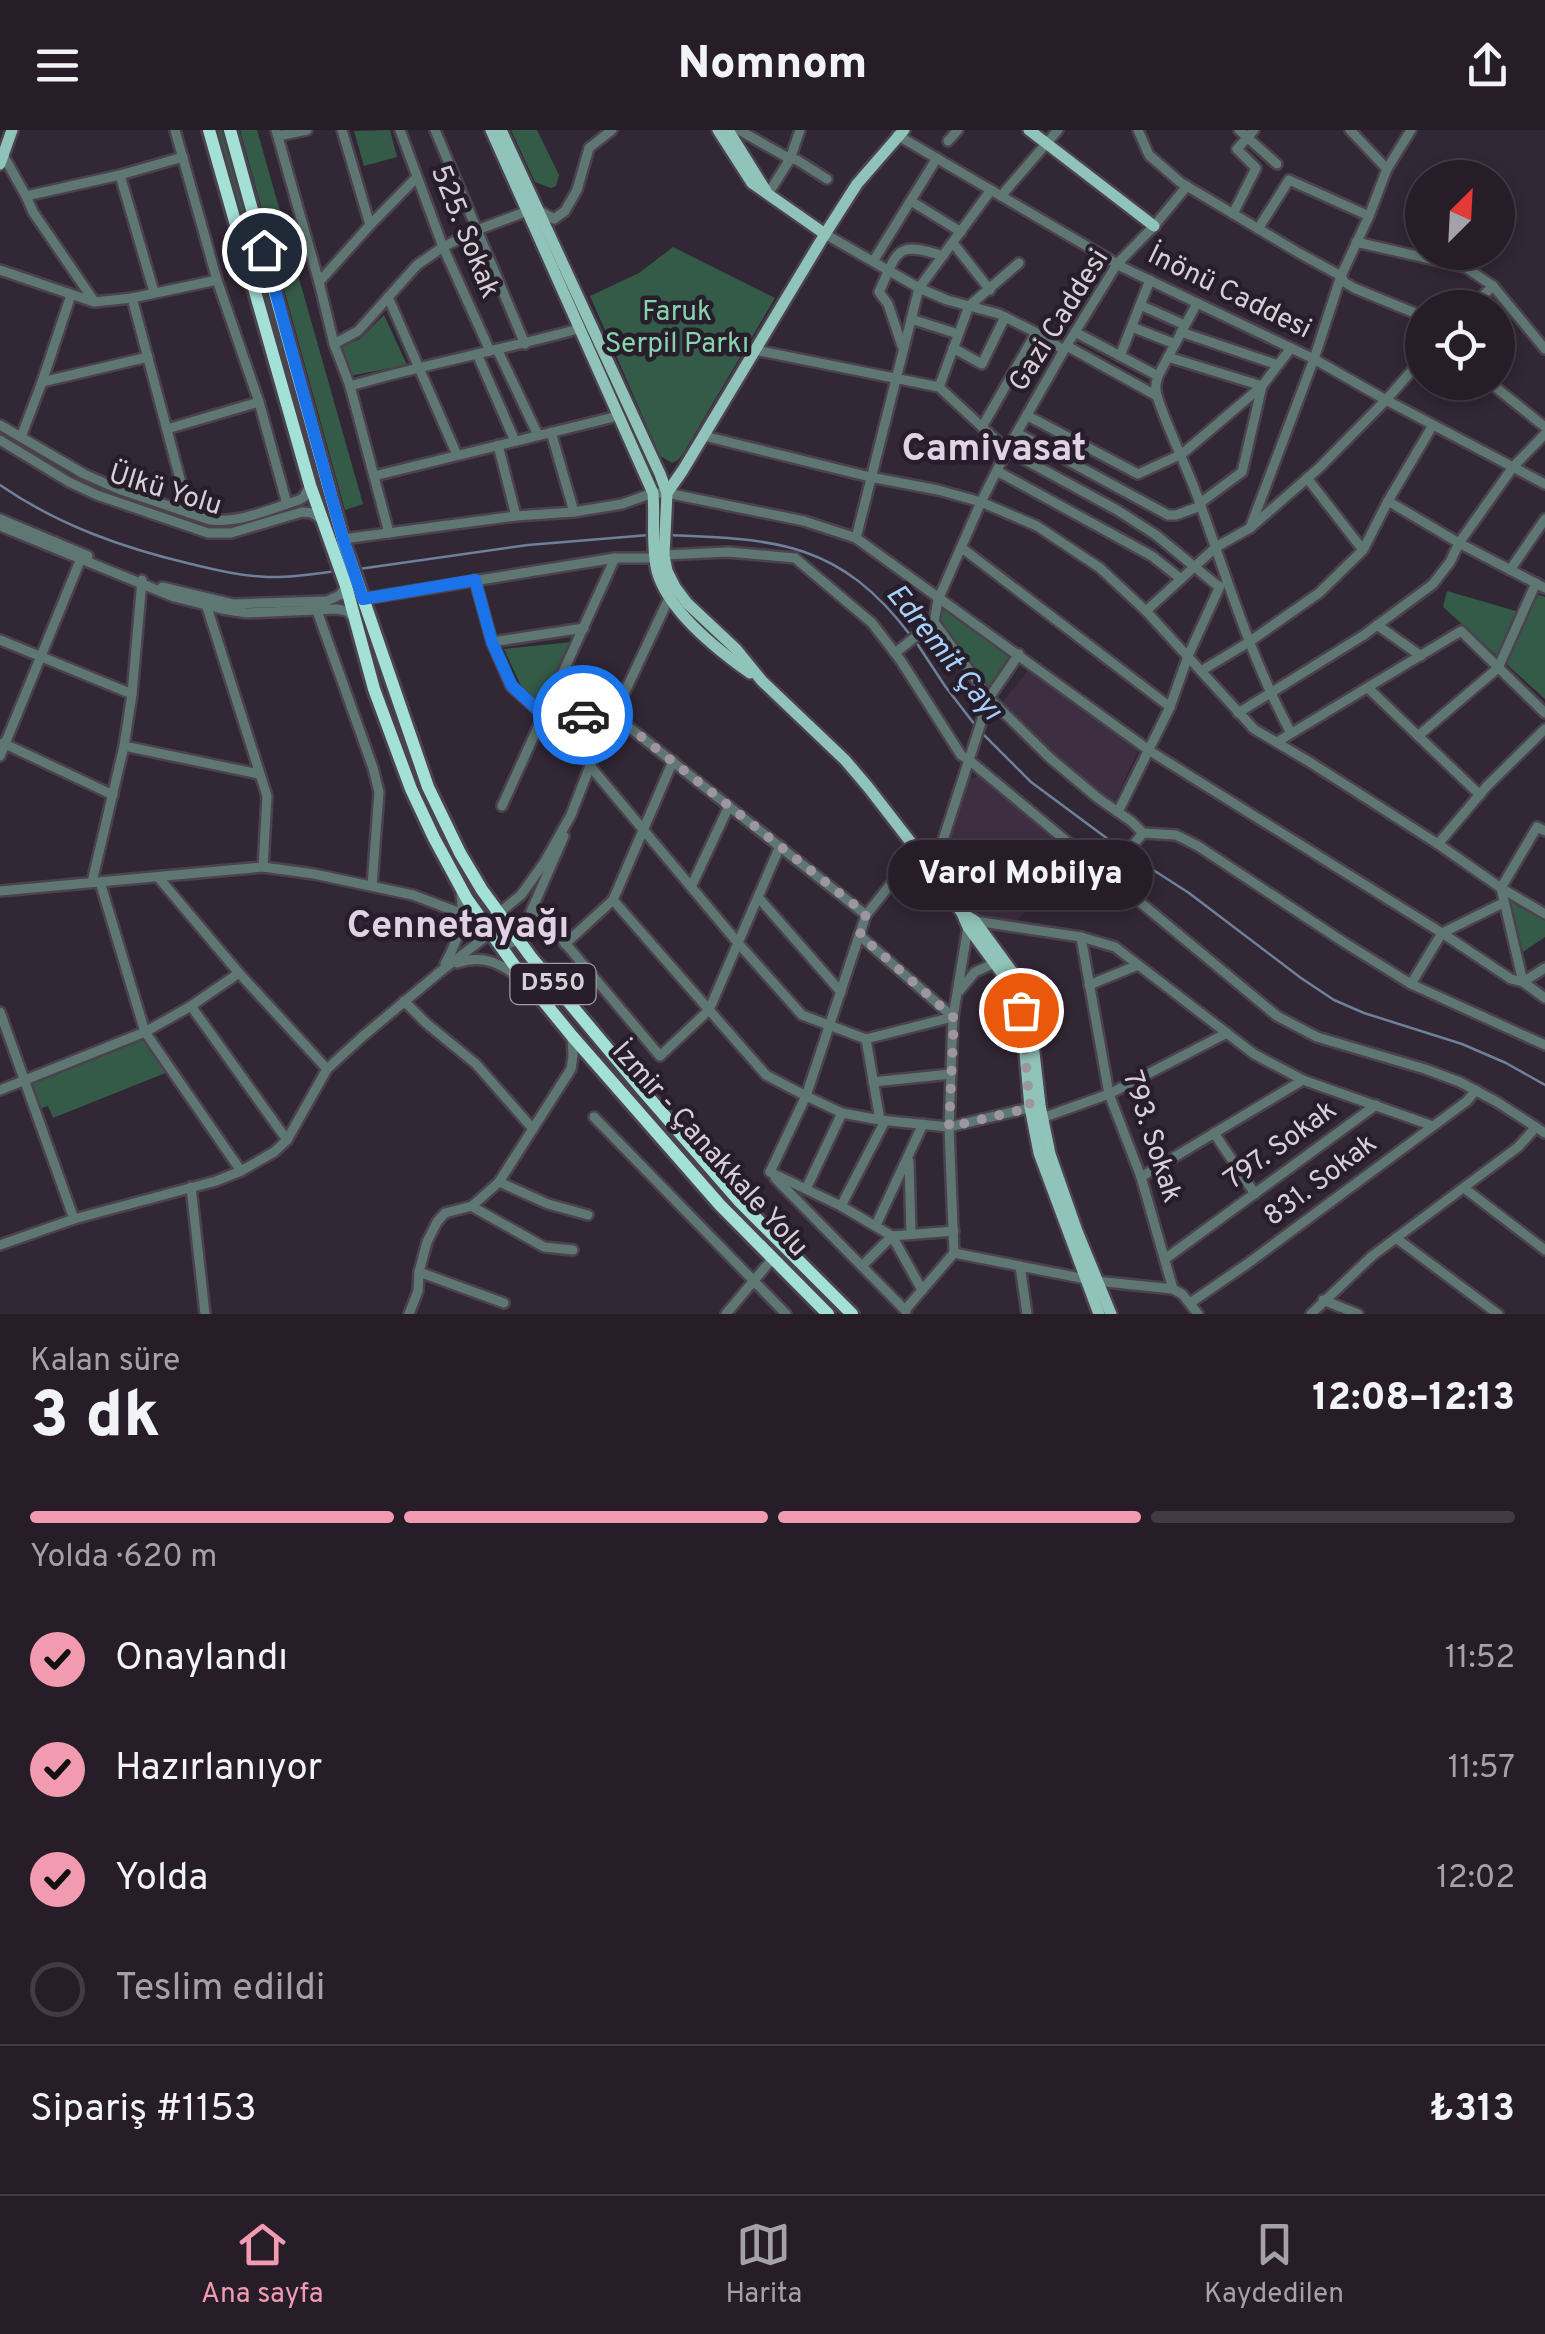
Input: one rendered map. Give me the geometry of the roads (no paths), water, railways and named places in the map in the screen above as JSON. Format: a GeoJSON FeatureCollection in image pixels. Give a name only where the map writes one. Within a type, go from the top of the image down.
{"type":"FeatureCollection","features":[{"type":"Feature","properties":{"kind":"highway","name":"İzmir - Çanakkale Yolu"},"geometry":{"type":"LineString","coordinates":[[209,130],[310,485],[325,522],[339,540]]}},
{"type":"Feature","properties":{"kind":"highway","name":"İzmir - Çanakkale Yolu"},"geometry":{"type":"LineString","coordinates":[[230,130],[353,589],[428,787],[460,853],[482,890],[599,1039],[740,1202],[852,1314]]}},
{"type":"Feature","properties":{"kind":"highway","name":"İzmir - Çanakkale Yolu"},"geometry":{"type":"LineString","coordinates":[[353,589],[355,620],[374,689],[411,789],[467,899],[572,1036],[720,1205],[828,1314]]}},
{"type":"Feature","properties":{"kind":"main road"},"geometry":{"type":"LineString","coordinates":[[1,157],[12,130]]}},
{"type":"Feature","properties":{"kind":"main road"},"geometry":{"type":"LineString","coordinates":[[491,130],[667,493]]}},
{"type":"Feature","properties":{"kind":"main road"},"geometry":{"type":"LineString","coordinates":[[501,130],[578,329],[660,511]]}},
{"type":"Feature","properties":{"kind":"main road"},"geometry":{"type":"LineString","coordinates":[[718,130],[752,183],[825,234]]}},
{"type":"Feature","properties":{"kind":"main road"},"geometry":{"type":"LineString","coordinates":[[728,130],[768,194]]}},
{"type":"Feature","properties":{"kind":"main road"},"geometry":{"type":"LineString","coordinates":[[1028,130],[1051,138]]}},
{"type":"Feature","properties":{"kind":"main road"},"geometry":{"type":"LineString","coordinates":[[1037,130],[1156,224]]}},
{"type":"Feature","properties":{"kind":"main road"},"geometry":{"type":"LineString","coordinates":[[900,132],[857,184],[667,493],[660,511],[660,554],[672,592],[736,649],[762,681],[845,760],[1000,962],[1016,977],[1029,1008],[1037,1110],[1099,1314]]}},
{"type":"Feature","properties":{"kind":"main road"},"geometry":{"type":"LineString","coordinates":[[1090,1280],[1111,1314]]}},
{"type":"Feature","properties":{"kind":"street"},"geometry":{"type":"LineString","coordinates":[[175,130],[287,504]]}},
{"type":"Feature","properties":{"kind":"street"},"geometry":{"type":"LineString","coordinates":[[306,130],[277,133],[389,533]]}},
{"type":"Feature","properties":{"kind":"street"},"geometry":{"type":"LineString","coordinates":[[342,130],[370,225]]}},
{"type":"Feature","properties":{"kind":"street","name":"525. Sokak"},"geometry":{"type":"LineString","coordinates":[[400,130],[443,248],[538,435]]}},
{"type":"Feature","properties":{"kind":"street"},"geometry":{"type":"LineString","coordinates":[[435,130],[525,344]]}},
{"type":"Feature","properties":{"kind":"street"},"geometry":{"type":"LineString","coordinates":[[334,344],[358,331],[417,266],[443,248],[477,230],[532,211],[554,219],[565,211],[577,190],[589,148],[612,130]]}},
{"type":"Feature","properties":{"kind":"street"},"geometry":{"type":"LineString","coordinates":[[739,130],[760,135],[790,159],[827,179]]}},
{"type":"Feature","properties":{"kind":"street"},"geometry":{"type":"LineString","coordinates":[[768,194],[790,159],[800,130]]}},
{"type":"Feature","properties":{"kind":"street"},"geometry":{"type":"LineString","coordinates":[[948,141],[958,130]]}},
{"type":"Feature","properties":{"kind":"street"},"geometry":{"type":"LineString","coordinates":[[1138,130],[1149,154],[1187,186],[1341,276],[1354,288],[1405,309]]}},
{"type":"Feature","properties":{"kind":"street"},"geometry":{"type":"LineString","coordinates":[[1350,130],[1387,169]]}},
{"type":"Feature","properties":{"kind":"street"},"geometry":{"type":"LineString","coordinates":[[1250,528],[1341,276],[1387,169],[1411,130]]}},
{"type":"Feature","properties":{"kind":"street","name":"İnönü Caddesi"},"geometry":{"type":"LineString","coordinates":[[900,132],[1117,264],[1314,359],[1545,484]]}},
{"type":"Feature","properties":{"kind":"street"},"geometry":{"type":"LineString","coordinates":[[1232,214],[1256,168],[1238,149],[1247,133],[1277,164]]}},
{"type":"Feature","properties":{"kind":"street"},"geometry":{"type":"LineString","coordinates":[[856,538],[920,288],[960,232],[1051,138]]}},
{"type":"Feature","properties":{"kind":"street"},"geometry":{"type":"LineString","coordinates":[[26,196],[183,156]]}},
{"type":"Feature","properties":{"kind":"street"},"geometry":{"type":"LineString","coordinates":[[1,157],[94,302]]}},
{"type":"Feature","properties":{"kind":"street"},"geometry":{"type":"LineString","coordinates":[[874,260],[937,158]]}},
{"type":"Feature","properties":{"kind":"street"},"geometry":{"type":"LineString","coordinates":[[120,175],[154,292]]}},
{"type":"Feature","properties":{"kind":"street"},"geometry":{"type":"LineString","coordinates":[[320,282],[417,177]]}},
{"type":"Feature","properties":{"kind":"street"},"geometry":{"type":"LineString","coordinates":[[1258,229],[1289,180],[1369,216]]}},
{"type":"Feature","properties":{"kind":"street","name":"Gazi Caddesi"},"geometry":{"type":"LineString","coordinates":[[934,622],[938,600],[981,502],[1065,348],[1117,264],[1187,186]]}},
{"type":"Feature","properties":{"kind":"street"},"geometry":{"type":"LineString","coordinates":[[911,201],[960,232]]}},
{"type":"Feature","properties":{"kind":"street"},"geometry":{"type":"LineString","coordinates":[[825,234],[920,288],[1005,317],[1157,396]]}},
{"type":"Feature","properties":{"kind":"street"},"geometry":{"type":"LineString","coordinates":[[1356,242],[1465,267],[1493,286],[1545,349]]}},
{"type":"Feature","properties":{"kind":"street"},"geometry":{"type":"LineString","coordinates":[[953,243],[990,290]]}},
{"type":"Feature","properties":{"kind":"street"},"geometry":{"type":"LineString","coordinates":[[903,349],[888,304],[879,292],[897,254],[907,248],[943,256]]}},
{"type":"Feature","properties":{"kind":"street"},"geometry":{"type":"LineString","coordinates":[[939,387],[969,306],[1019,263]]}},
{"type":"Feature","properties":{"kind":"street"},"geometry":{"type":"LineString","coordinates":[[0,270],[94,302],[217,280]]}},
{"type":"Feature","properties":{"kind":"street"},"geometry":{"type":"LineString","coordinates":[[1120,356],[1150,280]]}},
{"type":"Feature","properties":{"kind":"street"},"geometry":{"type":"LineString","coordinates":[[1489,290],[1493,286]]}},
{"type":"Feature","properties":{"kind":"street"},"geometry":{"type":"LineString","coordinates":[[20,437],[71,295]]}},
{"type":"Feature","properties":{"kind":"street"},"geometry":{"type":"LineString","coordinates":[[388,297],[456,456]]}},
{"type":"Feature","properties":{"kind":"street"},"geometry":{"type":"LineString","coordinates":[[132,298],[189,513]]}},
{"type":"Feature","properties":{"kind":"street"},"geometry":{"type":"LineString","coordinates":[[1197,302],[1158,376],[1157,396],[1182,454],[1249,642],[1291,734]]}},
{"type":"Feature","properties":{"kind":"street"},"geometry":{"type":"LineString","coordinates":[[1140,305],[1183,328],[1278,365]]}},
{"type":"Feature","properties":{"kind":"street"},"geometry":{"type":"LineString","coordinates":[[953,348],[982,364],[1005,317]]}},
{"type":"Feature","properties":{"kind":"street"},"geometry":{"type":"LineString","coordinates":[[912,319],[958,334]]}},
{"type":"Feature","properties":{"kind":"street"},"geometry":{"type":"LineString","coordinates":[[1132,328],[1175,344]]}},
{"type":"Feature","properties":{"kind":"street"},"geometry":{"type":"LineString","coordinates":[[350,386],[578,329]]}},
{"type":"Feature","properties":{"kind":"street"},"geometry":{"type":"LineString","coordinates":[[1075,332],[1158,376]]}},
{"type":"Feature","properties":{"kind":"street"},"geometry":{"type":"LineString","coordinates":[[982,427],[1036,333]]}},
{"type":"Feature","properties":{"kind":"street"},"geometry":{"type":"LineString","coordinates":[[1028,416],[1138,474],[1182,454],[1262,386],[1291,348]]}},
{"type":"Feature","properties":{"kind":"street"},"geometry":{"type":"LineString","coordinates":[[755,350],[939,387],[1007,450],[1118,510],[1220,587]]}},
{"type":"Feature","properties":{"kind":"street"},"geometry":{"type":"LineString","coordinates":[[477,354],[515,441]]}},
{"type":"Feature","properties":{"kind":"street"},"geometry":{"type":"LineString","coordinates":[[1168,357],[1262,386]]}},
{"type":"Feature","properties":{"kind":"street"},"geometry":{"type":"LineString","coordinates":[[42,382],[148,358]]}},
{"type":"Feature","properties":{"kind":"street"},"geometry":{"type":"LineString","coordinates":[[1146,611],[1216,548],[1250,528],[1306,478],[1405,378]]}},
{"type":"Feature","properties":{"kind":"street"},"geometry":{"type":"LineString","coordinates":[[1018,433],[1176,516],[1200,504],[1242,472],[1262,386]]}},
{"type":"Feature","properties":{"kind":"street"},"geometry":{"type":"LineString","coordinates":[[1238,712],[1377,625],[1433,584],[1513,467],[1545,430],[1510,400]]}},
{"type":"Feature","properties":{"kind":"street"},"geometry":{"type":"LineString","coordinates":[[167,429],[259,402]]}},
{"type":"Feature","properties":{"kind":"street"},"geometry":{"type":"LineString","coordinates":[[374,476],[618,416]]}},
{"type":"Feature","properties":{"kind":"street","name":"Ülkü Yolu"},"geometry":{"type":"LineString","coordinates":[[0,424],[84,474],[210,520],[225,522],[287,504],[304,497],[310,485]]}},
{"type":"Feature","properties":{"kind":"street"},"geometry":{"type":"LineString","coordinates":[[1201,671],[1319,592],[1364,550],[1433,425]]}},
{"type":"Feature","properties":{"kind":"street"},"geometry":{"type":"LineString","coordinates":[[551,432],[574,512]]}},
{"type":"Feature","properties":{"kind":"street"},"geometry":{"type":"LineString","coordinates":[[704,436],[938,490],[981,502],[1036,526],[1100,568],[1146,611],[1254,729],[1545,914]]}},
{"type":"Feature","properties":{"kind":"street","name":"Ülkü Yolu"},"geometry":{"type":"LineString","coordinates":[[0,440],[96,495],[208,533],[231,534],[302,512],[312,513],[325,522]]}},
{"type":"Feature","properties":{"kind":"street"},"geometry":{"type":"LineString","coordinates":[[498,445],[516,516]]}},
{"type":"Feature","properties":{"kind":"street"},"geometry":{"type":"LineString","coordinates":[[997,471],[1152,556],[1181,579]]}},
{"type":"Feature","properties":{"kind":"street"},"geometry":{"type":"LineString","coordinates":[[1306,478],[1364,550]]}},
{"type":"Feature","properties":{"kind":"street"},"geometry":{"type":"LineString","coordinates":[[339,540],[574,512],[622,504],[653,493],[804,521],[856,538],[1150,751],[1545,998]]}},
{"type":"Feature","properties":{"kind":"street"},"geometry":{"type":"LineString","coordinates":[[1388,501],[1540,585],[1498,668],[1418,736]]}},
{"type":"Feature","properties":{"kind":"street"},"geometry":{"type":"LineString","coordinates":[[1510,570],[1545,518]]}},
{"type":"Feature","properties":{"kind":"street"},"geometry":{"type":"LineString","coordinates":[[1,524],[174,597],[233,604],[315,606],[347,611],[355,620]]}},
{"type":"Feature","properties":{"kind":"street"},"geometry":{"type":"LineString","coordinates":[[962,548],[1170,706]]}},
{"type":"Feature","properties":{"kind":"street"},"geometry":{"type":"LineString","coordinates":[[315,606],[353,589],[475,580],[615,558],[728,552],[795,558],[872,623],[961,756],[970,757],[1264,1006],[1317,1037],[1442,1074],[1541,1130],[1372,1256],[1311,1314]]}},
{"type":"Feature","properties":{"kind":"street"},"geometry":{"type":"LineString","coordinates":[[0,756],[2,742],[82,557]]}},
{"type":"Feature","properties":{"kind":"street"},"geometry":{"type":"LineString","coordinates":[[502,806],[615,558]]}},
{"type":"Feature","properties":{"kind":"street"},"geometry":{"type":"LineString","coordinates":[[1118,812],[1150,751],[1226,574]]}},
{"type":"Feature","properties":{"kind":"street"},"geometry":{"type":"LineString","coordinates":[[475,580],[492,642],[512,686],[537,709],[548,706],[613,720],[673,761],[866,914]]}},
{"type":"Feature","properties":{"kind":"street"},"geometry":{"type":"LineString","coordinates":[[142,582],[132,694],[96,882],[146,1032],[241,1170]]}},
{"type":"Feature","properties":{"kind":"street"},"geometry":{"type":"LineString","coordinates":[[502,947],[519,939],[590,766],[672,592]]}},
{"type":"Feature","properties":{"kind":"street"},"geometry":{"type":"LineString","coordinates":[[205,602],[266,796],[263,868]]}},
{"type":"Feature","properties":{"kind":"street"},"geometry":{"type":"LineString","coordinates":[[315,606],[379,792],[372,886]]}},
{"type":"Feature","properties":{"kind":"street"},"geometry":{"type":"LineString","coordinates":[[895,653],[934,622],[989,698],[1050,758],[1143,833],[1176,835],[1198,846],[1411,984],[1545,1044]]}},
{"type":"Feature","properties":{"kind":"street"},"geometry":{"type":"LineString","coordinates":[[1377,625],[1421,656]]}},
{"type":"Feature","properties":{"kind":"street"},"geometry":{"type":"LineString","coordinates":[[492,642],[584,628]]}},
{"type":"Feature","properties":{"kind":"street"},"geometry":{"type":"LineString","coordinates":[[1278,742],[1461,631],[1545,713]]}},
{"type":"Feature","properties":{"kind":"street"},"geometry":{"type":"LineString","coordinates":[[0,640],[132,694]]}},
{"type":"Feature","properties":{"kind":"street"},"geometry":{"type":"LineString","coordinates":[[933,871],[989,698],[1019,654]]}},
{"type":"Feature","properties":{"kind":"street"},"geometry":{"type":"LineString","coordinates":[[1368,688],[1480,795]]}},
{"type":"Feature","properties":{"kind":"street"},"geometry":{"type":"LineString","coordinates":[[1438,844],[1545,729]]}},
{"type":"Feature","properties":{"kind":"street"},"geometry":{"type":"LineString","coordinates":[[2,742],[113,795]]}},
{"type":"Feature","properties":{"kind":"street"},"geometry":{"type":"LineString","coordinates":[[124,746],[260,774]]}},
{"type":"Feature","properties":{"kind":"street"},"geometry":{"type":"LineString","coordinates":[[565,944],[613,900],[673,761]]}},
{"type":"Feature","properties":{"kind":"street"},"geometry":{"type":"LineString","coordinates":[[590,766],[802,1016],[866,1038],[954,1018]]}},
{"type":"Feature","properties":{"kind":"street"},"geometry":{"type":"LineString","coordinates":[[691,887],[729,806]]}},
{"type":"Feature","properties":{"kind":"street"},"geometry":{"type":"LineString","coordinates":[[0,1230],[2,1244],[74,1219],[216,1181],[274,1152],[287,1140],[327,1070],[521,895],[572,815]]}},
{"type":"Feature","properties":{"kind":"street"},"geometry":{"type":"LineString","coordinates":[[1523,982],[1500,888],[1537,827],[1545,831]]}},
{"type":"Feature","properties":{"kind":"street"},"geometry":{"type":"LineString","coordinates":[[1108,875],[1143,833]]}},
{"type":"Feature","properties":{"kind":"street"},"geometry":{"type":"LineString","coordinates":[[534,906],[660,1056],[709,1010],[780,846]]}},
{"type":"Feature","properties":{"kind":"street"},"geometry":{"type":"LineString","coordinates":[[770,1172],[806,1096],[866,914],[917,851]]}},
{"type":"Feature","properties":{"kind":"street"},"geometry":{"type":"LineString","coordinates":[[0,890],[263,868],[314,874],[413,895],[463,914]]}},
{"type":"Feature","properties":{"kind":"street"},"geometry":{"type":"LineString","coordinates":[[158,876],[327,1070]]}},
{"type":"Feature","properties":{"kind":"street"},"geometry":{"type":"LineString","coordinates":[[441,970],[461,931],[463,914],[458,882]]}},
{"type":"Feature","properties":{"kind":"street"},"geometry":{"type":"LineString","coordinates":[[758,897],[840,992]]}},
{"type":"Feature","properties":{"kind":"street"},"geometry":{"type":"LineString","coordinates":[[613,900],[766,1075],[842,1114],[949,1127],[1037,1110],[1110,1094],[1227,1033]]}},
{"type":"Feature","properties":{"kind":"street"},"geometry":{"type":"LineString","coordinates":[[1411,984],[1442,934],[1502,903]]}},
{"type":"Feature","properties":{"kind":"street"},"geometry":{"type":"LineString","coordinates":[[770,1172],[907,1312],[954,1253],[951,1074],[957,993],[971,924],[1081,937],[1115,947],[1254,1054],[1302,1080],[1433,1126]]}},
{"type":"Feature","properties":{"kind":"street"},"geometry":{"type":"LineString","coordinates":[[860,935],[954,1018]]}},
{"type":"Feature","properties":{"kind":"street","name":"793. Sokak"},"geometry":{"type":"LineString","coordinates":[[1081,937],[1110,1094],[1141,1176],[1174,1289]]}},
{"type":"Feature","properties":{"kind":"street"},"geometry":{"type":"LineString","coordinates":[[441,970],[482,958],[508,969],[532,986]]}},
{"type":"Feature","properties":{"kind":"street"},"geometry":{"type":"LineString","coordinates":[[957,993],[974,972],[1000,962]]}},
{"type":"Feature","properties":{"kind":"street"},"geometry":{"type":"LineString","coordinates":[[1090,985],[1138,965]]}},
{"type":"Feature","properties":{"kind":"street"},"geometry":{"type":"LineString","coordinates":[[1523,982],[1545,968]]}},
{"type":"Feature","properties":{"kind":"street"},"geometry":{"type":"LineString","coordinates":[[0,1090],[146,1032],[239,972]]}},
{"type":"Feature","properties":{"kind":"street"},"geometry":{"type":"LineString","coordinates":[[404,1002],[476,1064],[532,1129]]}},
{"type":"Feature","properties":{"kind":"street"},"geometry":{"type":"LineString","coordinates":[[191,1006],[287,1140]]}},
{"type":"Feature","properties":{"kind":"street"},"geometry":{"type":"LineString","coordinates":[[0,1012],[74,1219]]}},
{"type":"Feature","properties":{"kind":"street"},"geometry":{"type":"LineString","coordinates":[[409,1314],[418,1291],[418,1272],[436,1222],[445,1213],[471,1206],[500,1182],[571,1069],[572,1036]]}},
{"type":"Feature","properties":{"kind":"street"},"geometry":{"type":"LineString","coordinates":[[841,1206],[882,1120],[866,1038]]}},
{"type":"Feature","properties":{"kind":"street"},"geometry":{"type":"LineString","coordinates":[[873,1082],[951,1074]]}},
{"type":"Feature","properties":{"kind":"street"},"geometry":{"type":"LineString","coordinates":[[1141,1176],[1302,1080]]}},
{"type":"Feature","properties":{"kind":"street","name":"831. Sokak"},"geometry":{"type":"LineString","coordinates":[[1190,1302],[1467,1101],[1476,1090]]}},
{"type":"Feature","properties":{"kind":"street","name":"797. Sokak"},"geometry":{"type":"LineString","coordinates":[[1165,1259],[1376,1105]]}},
{"type":"Feature","properties":{"kind":"street"},"geometry":{"type":"LineString","coordinates":[[806,1189],[842,1114]]}},
{"type":"Feature","properties":{"kind":"street"},"geometry":{"type":"LineString","coordinates":[[594,1117],[786,1314]]}},
{"type":"Feature","properties":{"kind":"street"},"geometry":{"type":"LineString","coordinates":[[876,1225],[923,1124]]}},
{"type":"Feature","properties":{"kind":"street"},"geometry":{"type":"LineString","coordinates":[[1214,1133],[1255,1194]]}},
{"type":"Feature","properties":{"kind":"street"},"geometry":{"type":"LineString","coordinates":[[908,1158],[911,1234]]}},
{"type":"Feature","properties":{"kind":"street"},"geometry":{"type":"LineString","coordinates":[[770,1172],[892,1236],[922,1290]]}},
{"type":"Feature","properties":{"kind":"street"},"geometry":{"type":"LineString","coordinates":[[500,1182],[548,1204],[588,1214]]}},
{"type":"Feature","properties":{"kind":"street"},"geometry":{"type":"LineString","coordinates":[[191,1186],[205,1314]]}},
{"type":"Feature","properties":{"kind":"street"},"geometry":{"type":"LineString","coordinates":[[1464,1188],[1545,1250]]}},
{"type":"Feature","properties":{"kind":"street"},"geometry":{"type":"LineString","coordinates":[[471,1206],[544,1247],[573,1250]]}},
{"type":"Feature","properties":{"kind":"street"},"geometry":{"type":"LineString","coordinates":[[862,1266],[892,1236],[954,1231]]}},
{"type":"Feature","properties":{"kind":"street"},"geometry":{"type":"LineString","coordinates":[[1396,1238],[1498,1314]]}},
{"type":"Feature","properties":{"kind":"street"},"geometry":{"type":"LineString","coordinates":[[954,1253],[1090,1280],[1174,1289],[1198,1314]]}},
{"type":"Feature","properties":{"kind":"street"},"geometry":{"type":"LineString","coordinates":[[726,1314],[772,1259]]}},
{"type":"Feature","properties":{"kind":"street"},"geometry":{"type":"LineString","coordinates":[[1020,1266],[1027,1314]]}},
{"type":"Feature","properties":{"kind":"street"},"geometry":{"type":"LineString","coordinates":[[418,1272],[504,1303]]}},
{"type":"Feature","properties":{"kind":"street"},"geometry":{"type":"LineString","coordinates":[[1323,1300],[1358,1314]]}},
{"type":"Feature","properties":{"kind":"waterway","name":"Edremit Çayı"},"geometry":{"type":"LineString","coordinates":[[0,485],[68,523],[166,558],[257,576],[337,571]]}},
{"type":"Feature","properties":{"kind":"waterway","name":"Edremit Çayı"},"geometry":{"type":"LineString","coordinates":[[359,569],[528,545],[649,535]]}},
{"type":"Feature","properties":{"kind":"waterway","name":"Edremit Çayı"},"geometry":{"type":"LineString","coordinates":[[667,535],[742,539],[804,552],[858,581],[911,636]]}},
{"type":"Feature","properties":{"kind":"waterway","name":"Edremit Çayı"},"geometry":{"type":"LineString","coordinates":[[916,642],[975,725]]}},
{"type":"Feature","properties":{"kind":"waterway","name":"Edremit Çayı"},"geometry":{"type":"LineString","coordinates":[[980,731],[1031,782],[1124,851]]}},
{"type":"Feature","properties":{"kind":"waterway","name":"Edremit Çayı"},"geometry":{"type":"LineString","coordinates":[[1130,855],[1189,893],[1334,1000],[1462,1044],[1545,1085]]}},
{"type":"Feature","properties":{"kind":"place","name":"Varol Mobilya"},"geometry":{"type":"Point","coordinates":[1021,1010]}},
{"type":"Feature","properties":{"kind":"district","name":"Camivasat"},"geometry":{"type":"Point","coordinates":[994,450]}},
{"type":"Feature","properties":{"kind":"district","name":"Cennetayağı"},"geometry":{"type":"Point","coordinates":[458,927]}},
{"type":"Feature","properties":{"kind":"park label","name":"Faruk Serpil Parkı"},"geometry":{"type":"Point","coordinates":[677,329]}}]}
